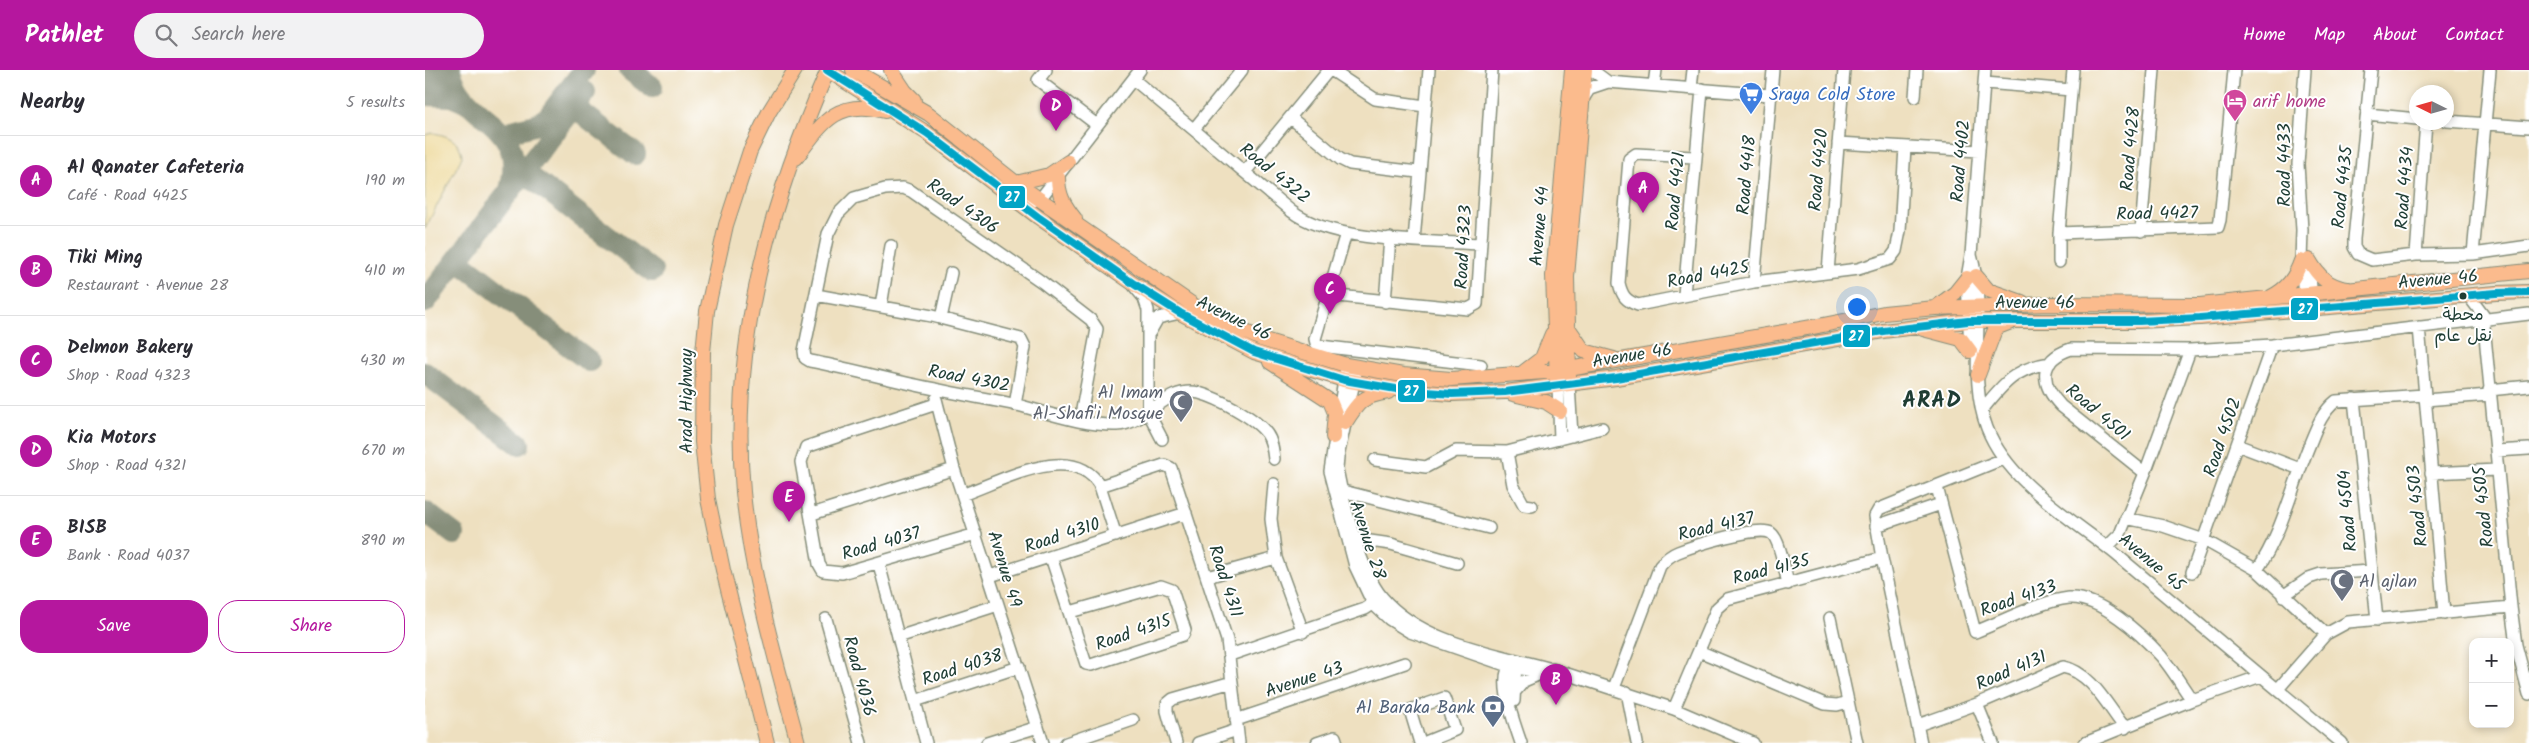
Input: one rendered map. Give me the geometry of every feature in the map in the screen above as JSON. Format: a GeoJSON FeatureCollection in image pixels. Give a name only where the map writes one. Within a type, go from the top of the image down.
{"type":"FeatureCollection","features":[{"type":"Feature","properties":{"kind":"main road"},"geometry":{"type":"LineString","coordinates":[[777,98],[781,70]]}},
{"type":"Feature","properties":{"kind":"main road","name":"Arad Highway"},"geometry":{"type":"LineString","coordinates":[[767,743],[723,570],[708,499],[703,442],[703,352],[707,311],[725,225],[750,151],[777,98],[795,70]]}},
{"type":"Feature","properties":{"kind":"main road"},"geometry":{"type":"LineString","coordinates":[[798,743],[753,566],[743,492],[741,442],[742,389],[753,299],[769,224],[787,170],[827,70]]}},
{"type":"Feature","properties":{"kind":"main road","name":"Avenue 46"},"geometry":{"type":"LineString","coordinates":[[827,70],[927,133],[1014,199],[1134,284],[1180,313],[1254,352],[1349,381],[1402,390],[1452,394],[1505,392],[1912,327],[1973,314],[2030,305],[2200,305],[2358,290],[2527,270]]}},
{"type":"Feature","properties":{"kind":"main road","name":"Avenue 46"},"geometry":{"type":"LineString","coordinates":[[853,70],[929,114],[1016,183],[1205,313],[1261,339],[1351,366],[1451,379],[1520,375],[1622,361],[1884,313],[1935,308],[2017,320],[2139,321],[2310,310],[2468,295],[2529,292]]}},
{"type":"Feature","properties":{"kind":"main road"},"geometry":{"type":"LineString","coordinates":[[891,70],[905,91],[929,114]]}},
{"type":"Feature","properties":{"kind":"main road","name":"Avenue 44"},"geometry":{"type":"LineString","coordinates":[[1563,384],[1561,326],[1553,276],[1572,70]]}},
{"type":"Feature","properties":{"kind":"main road","name":"Avenue 44"},"geometry":{"type":"LineString","coordinates":[[1561,326],[1585,70]]}},
{"type":"Feature","properties":{"kind":"main road"},"geometry":{"type":"LineString","coordinates":[[787,170],[819,127],[829,118],[850,108],[863,106],[884,111],[927,133]]}},
{"type":"Feature","properties":{"kind":"main road"},"geometry":{"type":"LineString","coordinates":[[1016,183],[1049,175],[1068,162]]}},
{"type":"Feature","properties":{"kind":"main road"},"geometry":{"type":"LineString","coordinates":[[1058,177],[1062,201],[1084,229]]}},
{"type":"Feature","properties":{"kind":"main road"},"geometry":{"type":"LineString","coordinates":[[2268,299],[2289,284],[2305,260],[2323,279],[2333,286],[2358,290]]}},
{"type":"Feature","properties":{"kind":"main road"},"geometry":{"type":"LineString","coordinates":[[1935,308],[1955,294],[1972,277],[1988,290],[2030,305]]}},
{"type":"Feature","properties":{"kind":"main road"},"geometry":{"type":"LineString","coordinates":[[1978,379],[1998,327],[2017,320]]}},
{"type":"Feature","properties":{"kind":"main road"},"geometry":{"type":"LineString","coordinates":[[1520,375],[1538,362],[1547,351],[1561,326],[1588,353],[1622,361]]}},
{"type":"Feature","properties":{"kind":"main road"},"geometry":{"type":"LineString","coordinates":[[1912,327],[1961,339],[1970,351]]}},
{"type":"Feature","properties":{"kind":"main road"},"geometry":{"type":"LineString","coordinates":[[1254,352],[1330,401],[1335,413],[1333,437]]}},
{"type":"Feature","properties":{"kind":"main road"},"geometry":{"type":"LineString","coordinates":[[1345,423],[1363,399],[1371,394],[1402,390]]}},
{"type":"Feature","properties":{"kind":"main road"},"geometry":{"type":"LineString","coordinates":[[1505,392],[1546,402],[1559,411]]}},
{"type":"Feature","properties":{"kind":"street"},"geometry":{"type":"LineString","coordinates":[[1046,70],[1038,80],[1097,125]]}},
{"type":"Feature","properties":{"kind":"street"},"geometry":{"type":"LineString","coordinates":[[1194,129],[1243,70]]}},
{"type":"Feature","properties":{"kind":"street"},"geometry":{"type":"LineString","coordinates":[[1245,172],[1330,70],[1375,99],[1425,106]]}},
{"type":"Feature","properties":{"kind":"street"},"geometry":{"type":"LineString","coordinates":[[1414,240],[1418,172],[1429,70]]}},
{"type":"Feature","properties":{"kind":"street","name":"Road 4323"},"geometry":{"type":"LineString","coordinates":[[1328,295],[1468,309],[1475,307],[1478,300],[1492,70]]}},
{"type":"Feature","properties":{"kind":"street"},"geometry":{"type":"LineString","coordinates":[[1592,70],[1608,82]]}},
{"type":"Feature","properties":{"kind":"street"},"geometry":{"type":"LineString","coordinates":[[1654,85],[1656,70]]}},
{"type":"Feature","properties":{"kind":"street","name":"Road 4421"},"geometry":{"type":"LineString","coordinates":[[1684,295],[1694,157],[1696,89],[1693,70]]}},
{"type":"Feature","properties":{"kind":"street","name":"Road 4418"},"geometry":{"type":"LineString","coordinates":[[1754,282],[1773,70]]}},
{"type":"Feature","properties":{"kind":"street","name":"Road 4420"},"geometry":{"type":"LineString","coordinates":[[1828,272],[1844,70]]}},
{"type":"Feature","properties":{"kind":"street"},"geometry":{"type":"LineString","coordinates":[[1915,97],[1917,70]]}},
{"type":"Feature","properties":{"kind":"street","name":"Road 4402"},"geometry":{"type":"LineString","coordinates":[[1973,314],[1971,255],[1985,70]]}},
{"type":"Feature","properties":{"kind":"street"},"geometry":{"type":"LineString","coordinates":[[2059,262],[2059,233],[2073,70]]}},
{"type":"Feature","properties":{"kind":"street","name":"Road 4428"},"geometry":{"type":"LineString","coordinates":[[2141,231],[2154,70]]}},
{"type":"Feature","properties":{"kind":"street","name":"Road 4427"},"geometry":{"type":"LineString","coordinates":[[2059,233],[2218,227],[2234,70]]}},
{"type":"Feature","properties":{"kind":"street","name":"Road 4433"},"geometry":{"type":"LineString","coordinates":[[2305,70],[2298,164],[2310,310]]}},
{"type":"Feature","properties":{"kind":"street","name":"Road 4435"},"geometry":{"type":"LineString","coordinates":[[2371,70],[2354,247],[2358,254],[2372,260],[2416,255],[2473,254],[2529,246]]}},
{"type":"Feature","properties":{"kind":"street"},"geometry":{"type":"LineString","coordinates":[[2473,254],[2490,70]]}},
{"type":"Feature","properties":{"kind":"street"},"geometry":{"type":"LineString","coordinates":[[1014,199],[1029,202],[1040,199],[1136,74]]}},
{"type":"Feature","properties":{"kind":"street","name":"Road 4322"},"geometry":{"type":"LineString","coordinates":[[1136,74],[1194,129],[1298,216],[1346,233],[1480,244]]}},
{"type":"Feature","properties":{"kind":"street"},"geometry":{"type":"LineString","coordinates":[[1583,99],[1590,88],[1608,82],[1770,95]]}},
{"type":"Feature","properties":{"kind":"street"},"geometry":{"type":"LineString","coordinates":[[1985,83],[2071,90]]}},
{"type":"Feature","properties":{"kind":"street"},"geometry":{"type":"LineString","coordinates":[[2367,114],[2409,118]]}},
{"type":"Feature","properties":{"kind":"street"},"geometry":{"type":"LineString","coordinates":[[1291,118],[1340,159],[1350,164],[1418,172]]}},
{"type":"Feature","properties":{"kind":"street"},"geometry":{"type":"LineString","coordinates":[[2454,121],[2529,127]]}},
{"type":"Feature","properties":{"kind":"street","name":"Road 4434"},"geometry":{"type":"LineString","coordinates":[[2416,255],[2425,130]]}},
{"type":"Feature","properties":{"kind":"street"},"geometry":{"type":"LineString","coordinates":[[1838,143],[1979,151]]}},
{"type":"Feature","properties":{"kind":"street","name":"Road 4425"},"geometry":{"type":"LineString","coordinates":[[1694,157],[1632,156],[1629,159],[1619,283],[1621,294],[1629,302],[1638,305],[1754,282],[1882,263],[1890,259],[1896,251],[1900,231],[1905,147]]}},
{"type":"Feature","properties":{"kind":"street","name":"Road 4306"},"geometry":{"type":"LineString","coordinates":[[804,351],[828,234],[837,214],[854,198],[885,188],[903,188],[911,191],[1042,282],[1095,324],[1097,329],[1080,420]]}},
{"type":"Feature","properties":{"kind":"street"},"geometry":{"type":"LineString","coordinates":[[1346,233],[1315,339],[1316,343],[1320,346],[1481,365]]}},
{"type":"Feature","properties":{"kind":"street"},"geometry":{"type":"LineString","coordinates":[[1385,302],[1389,238]]}},
{"type":"Feature","properties":{"kind":"street"},"geometry":{"type":"LineString","coordinates":[[881,306],[891,246]]}},
{"type":"Feature","properties":{"kind":"street"},"geometry":{"type":"LineString","coordinates":[[941,318],[951,273]]}},
{"type":"Feature","properties":{"kind":"street"},"geometry":{"type":"LineString","coordinates":[[1134,284],[1148,307],[1148,412],[1162,439]]}},
{"type":"Feature","properties":{"kind":"street"},"geometry":{"type":"LineString","coordinates":[[2483,317],[2489,300],[2496,293]]}},
{"type":"Feature","properties":{"kind":"street"},"geometry":{"type":"LineString","coordinates":[[816,295],[941,318],[1025,342],[1015,405]]}},
{"type":"Feature","properties":{"kind":"street"},"geometry":{"type":"LineString","coordinates":[[2468,295],[2483,317]]}},
{"type":"Feature","properties":{"kind":"street"},"geometry":{"type":"LineString","coordinates":[[1149,334],[1158,318],[1180,313]]}},
{"type":"Feature","properties":{"kind":"street","name":"Avenue 45"},"geometry":{"type":"LineString","coordinates":[[1973,314],[1970,351],[1978,379]]}},
{"type":"Feature","properties":{"kind":"street","name":"Avenue 45"},"geometry":{"type":"LineString","coordinates":[[1973,314],[1981,410],[1987,428],[2003,459],[2025,482],[2107,547],[2342,743]]}},
{"type":"Feature","properties":{"kind":"street"},"geometry":{"type":"LineString","coordinates":[[1981,410],[2004,383],[2017,373],[2032,365],[2050,363],[2058,354],[2071,349],[2190,350],[2272,345],[2483,317],[2529,314]]}},
{"type":"Feature","properties":{"kind":"street","name":"Road 4505"},"geometry":{"type":"LineString","coordinates":[[2483,317],[2511,607],[2516,645],[2529,694]]}},
{"type":"Feature","properties":{"kind":"street","name":"Road 4503"},"geometry":{"type":"LineString","coordinates":[[2419,326],[2444,614]]}},
{"type":"Feature","properties":{"kind":"street","name":"Road 4502"},"geometry":{"type":"LineString","coordinates":[[2192,572],[2272,345]]}},
{"type":"Feature","properties":{"kind":"street","name":"Road 4501"},"geometry":{"type":"LineString","coordinates":[[2107,547],[2120,534],[2127,518],[2190,350]]}},
{"type":"Feature","properties":{"kind":"street","name":"Road 4302"},"geometry":{"type":"LineString","coordinates":[[804,351],[805,358],[809,361],[1080,420],[1118,425],[1130,423],[1157,404],[1171,397],[1187,393],[1199,393],[1231,406],[1260,426],[1271,442],[1274,459]]}},
{"type":"Feature","properties":{"kind":"street","name":"Road 4501"},"geometry":{"type":"LineString","coordinates":[[2050,363],[2046,373],[2049,394],[2061,406],[2145,473]]}},
{"type":"Feature","properties":{"kind":"street","name":"Avenue 28"},"geometry":{"type":"LineString","coordinates":[[1351,366],[1345,423],[1337,469],[1355,536],[1375,597],[1416,624],[1437,634],[1514,662],[1541,674],[1567,676]]}},
{"type":"Feature","properties":{"kind":"street","name":"Avenue 28"},"geometry":{"type":"LineString","coordinates":[[1349,381],[1333,437],[1330,457],[1331,482],[1355,566],[1375,597],[1410,632],[1476,656],[1514,662],[1627,692],[1674,709],[1753,743]]}},
{"type":"Feature","properties":{"kind":"street"},"geometry":{"type":"LineString","coordinates":[[1560,439],[1559,411],[1563,384]]}},
{"type":"Feature","properties":{"kind":"street"},"geometry":{"type":"LineString","coordinates":[[1563,384],[1572,436]]}},
{"type":"Feature","properties":{"kind":"street"},"geometry":{"type":"LineString","coordinates":[[2257,570],[2271,550],[2300,469],[2322,416],[2328,407],[2336,401],[2355,398],[2424,397],[2489,393],[2529,386]]}},
{"type":"Feature","properties":{"kind":"street","name":"Avenue 49"},"geometry":{"type":"LineString","coordinates":[[936,389],[936,404],[955,469],[1043,743]]}},
{"type":"Feature","properties":{"kind":"street","name":"Road 4504"},"geometry":{"type":"LineString","coordinates":[[2355,398],[2377,620]]}},
{"type":"Feature","properties":{"kind":"street","name":"Road 4037"},"geometry":{"type":"LineString","coordinates":[[936,404],[808,445],[803,451],[801,462],[812,514],[817,556],[823,571],[836,574],[879,564],[976,534]]}},
{"type":"Feature","properties":{"kind":"street"},"geometry":{"type":"LineString","coordinates":[[1375,460],[1422,467],[1430,466],[1447,454],[1456,451],[1507,452],[1602,428]]}},
{"type":"Feature","properties":{"kind":"street"},"geometry":{"type":"LineString","coordinates":[[2237,445],[2300,469]]}},
{"type":"Feature","properties":{"kind":"street"},"geometry":{"type":"LineString","coordinates":[[2496,452],[2529,449]]}},
{"type":"Feature","properties":{"kind":"street"},"geometry":{"type":"LineString","coordinates":[[1507,452],[1517,494],[1523,504],[1532,506]]}},
{"type":"Feature","properties":{"kind":"street"},"geometry":{"type":"LineString","coordinates":[[1921,743],[1875,516],[1879,509],[2003,459]]}},
{"type":"Feature","properties":{"kind":"street"},"geometry":{"type":"LineString","coordinates":[[964,494],[1055,463],[1083,468],[1094,477],[1100,486]]}},
{"type":"Feature","properties":{"kind":"street","name":"Road 4311"},"geometry":{"type":"LineString","coordinates":[[1100,486],[1158,467],[1167,466],[1173,472],[1230,655],[1236,725]]}},
{"type":"Feature","properties":{"kind":"street"},"geometry":{"type":"LineString","coordinates":[[812,514],[955,469]]}},
{"type":"Feature","properties":{"kind":"street"},"geometry":{"type":"LineString","coordinates":[[2431,473],[2497,470]]}},
{"type":"Feature","properties":{"kind":"street"},"geometry":{"type":"LineString","coordinates":[[1274,484],[1271,519],[1276,558],[1303,632]]}},
{"type":"Feature","properties":{"kind":"street","name":"Road 4310"},"geometry":{"type":"LineString","coordinates":[[1100,486],[1116,536]]}},
{"type":"Feature","properties":{"kind":"street","name":"Road 4133"},"geometry":{"type":"LineString","coordinates":[[1937,487],[1975,632],[2057,600],[2083,599],[2111,612],[2161,657],[2192,700]]}},
{"type":"Feature","properties":{"kind":"street"},"geometry":{"type":"LineString","coordinates":[[1343,491],[1489,528]]}},
{"type":"Feature","properties":{"kind":"street"},"geometry":{"type":"LineString","coordinates":[[1877,526],[1941,504]]}},
{"type":"Feature","properties":{"kind":"street","name":"Road 4310"},"geometry":{"type":"LineString","coordinates":[[990,576],[1186,513]]}},
{"type":"Feature","properties":{"kind":"street"},"geometry":{"type":"LineString","coordinates":[[2127,518],[2163,526],[2204,540],[2257,570],[2326,634]]}},
{"type":"Feature","properties":{"kind":"street","name":"Road 4137"},"geometry":{"type":"LineString","coordinates":[[1614,688],[1660,566],[1669,557],[1742,534],[1762,531],[1770,533],[1776,540],[1788,584]]}},
{"type":"Feature","properties":{"kind":"street","name":"Avenue 28"},"geometry":{"type":"LineString","coordinates":[[1355,536],[1363,540],[1382,541],[1457,563]]}},
{"type":"Feature","properties":{"kind":"street"},"geometry":{"type":"LineString","coordinates":[[1364,562],[1367,551],[1382,541]]}},
{"type":"Feature","properties":{"kind":"street","name":"Road 4315"},"geometry":{"type":"LineString","coordinates":[[1051,557],[1084,661],[1091,664],[1183,635],[1185,630],[1172,590],[1161,586],[1070,612]]}},
{"type":"Feature","properties":{"kind":"street"},"geometry":{"type":"LineString","coordinates":[[1207,577],[1276,558]]}},
{"type":"Feature","properties":{"kind":"street","name":"Road 4135"},"geometry":{"type":"LineString","coordinates":[[1674,709],[1721,603],[1732,597],[1788,584],[1882,558]]}},
{"type":"Feature","properties":{"kind":"street","name":"Road 4038"},"geometry":{"type":"LineString","coordinates":[[879,564],[926,743]]}},
{"type":"Feature","properties":{"kind":"street"},"geometry":{"type":"LineString","coordinates":[[2283,596],[2309,578],[2321,574],[2371,571]]}},
{"type":"Feature","properties":{"kind":"street"},"geometry":{"type":"LineString","coordinates":[[1230,655],[1303,632],[1346,614],[1375,597]]}},
{"type":"Feature","properties":{"kind":"street"},"geometry":{"type":"LineString","coordinates":[[898,637],[998,605]]}},
{"type":"Feature","properties":{"kind":"street"},"geometry":{"type":"LineString","coordinates":[[2278,690],[2326,634],[2347,622],[2511,607]]}},
{"type":"Feature","properties":{"kind":"street","name":"Road 4036"},"geometry":{"type":"LineString","coordinates":[[826,618],[861,743]]}},
{"type":"Feature","properties":{"kind":"street"},"geometry":{"type":"LineString","coordinates":[[1830,618],[1857,743]]}},
{"type":"Feature","properties":{"kind":"street"},"geometry":{"type":"LineString","coordinates":[[1699,651],[1825,704],[1837,705],[1848,702]]}},
{"type":"Feature","properties":{"kind":"street"},"geometry":{"type":"LineString","coordinates":[[1476,656],[1496,670],[1509,692],[1527,743]]}},
{"type":"Feature","properties":{"kind":"street"},"geometry":{"type":"LineString","coordinates":[[1514,662],[1509,692],[1521,743]]}},
{"type":"Feature","properties":{"kind":"street","name":"Avenue 43"},"geometry":{"type":"LineString","coordinates":[[1198,743],[1236,725],[1405,663]]}},
{"type":"Feature","properties":{"kind":"street","name":"Road 4038"},"geometry":{"type":"LineString","coordinates":[[915,701],[1019,667]]}},
{"type":"Feature","properties":{"kind":"street","name":"Road 4131"},"geometry":{"type":"LineString","coordinates":[[1918,725],[1977,704],[2063,667],[2072,669],[2085,677],[2125,728]]}},
{"type":"Feature","properties":{"kind":"street"},"geometry":{"type":"LineString","coordinates":[[1509,692],[1525,681],[1541,674]]}},
{"type":"Feature","properties":{"kind":"street"},"geometry":{"type":"LineString","coordinates":[[2085,743],[2192,700],[2261,676]]}},
{"type":"Feature","properties":{"kind":"street"},"geometry":{"type":"LineString","coordinates":[[1176,743],[1167,711],[1167,704],[1173,700],[1232,682]]}},
{"type":"Feature","properties":{"kind":"street"},"geometry":{"type":"LineString","coordinates":[[1627,692],[1637,743]]}},
{"type":"Feature","properties":{"kind":"street"},"geometry":{"type":"LineString","coordinates":[[1977,704],[1993,743]]}},
{"type":"Feature","properties":{"kind":"street"},"geometry":{"type":"LineString","coordinates":[[1066,743],[1133,720]]}},
{"type":"Feature","properties":{"kind":"street"},"geometry":{"type":"LineString","coordinates":[[1236,725],[1239,743]]}},
{"type":"Feature","properties":{"kind":"street"},"geometry":{"type":"LineString","coordinates":[[987,743],[1038,727]]}},
{"type":"Feature","properties":{"kind":"street"},"geometry":{"type":"LineString","coordinates":[[1317,743],[1335,737],[1337,743]]}},
{"type":"Feature","properties":{"kind":"sand"},"geometry":{"type":"Polygon","coordinates":[[[433,133],[443,135],[456,143],[462,157],[425,229],[425,135],[433,133]]]}},
{"type":"Feature","properties":{"kind":"taxiway"},"geometry":{"type":"LineString","coordinates":[[450,70],[457,88],[468,102],[503,134],[510,148],[513,166],[510,190]]}},
{"type":"Feature","properties":{"kind":"taxiway"},"geometry":{"type":"LineString","coordinates":[[512,131],[538,124],[548,117],[584,70]]}},
{"type":"Feature","properties":{"kind":"taxiway"},"geometry":{"type":"LineString","coordinates":[[630,70],[652,87]]}},
{"type":"Feature","properties":{"kind":"taxiway"},"geometry":{"type":"LineString","coordinates":[[425,302],[585,92]]}},
{"type":"Feature","properties":{"kind":"taxiway"},"geometry":{"type":"LineString","coordinates":[[425,95],[451,96],[465,102]]}},
{"type":"Feature","properties":{"kind":"taxiway"},"geometry":{"type":"LineString","coordinates":[[574,107],[635,154]]}},
{"type":"Feature","properties":{"kind":"taxiway"},"geometry":{"type":"LineString","coordinates":[[524,172],[652,271]]}},
{"type":"Feature","properties":{"kind":"taxiway"},"geometry":{"type":"LineString","coordinates":[[457,260],[589,361]]}},
{"type":"Feature","properties":{"kind":"taxiway"},"geometry":{"type":"LineString","coordinates":[[425,373],[519,444]]}},
{"type":"Feature","properties":{"kind":"taxiway"},"geometry":{"type":"LineString","coordinates":[[425,512],[454,534]]}},
{"type":"Feature","properties":{"kind":"runway"},"geometry":{"type":"LineString","coordinates":[[425,77],[431,70]]}},
{"type":"Feature","properties":{"kind":"transit line","name":"27"},"geometry":{"type":"LineString","coordinates":[[827,70],[927,133],[1038,217],[1134,284],[1180,313],[1254,352],[1344,380],[1402,390],[1452,394],[1505,392],[1616,378],[1883,331],[1968,321],[2139,321],[2200,318],[2496,293],[2529,292]]}},
{"type":"Feature","properties":{"kind":"place","name":"Sraya Cold Store"},"geometry":{"type":"Point","coordinates":[1751,115]}},
{"type":"Feature","properties":{"kind":"place","name":"arif home"},"geometry":{"type":"Point","coordinates":[2235,122]}},
{"type":"Feature","properties":{"kind":"place","name":"Kia Motors"},"geometry":{"type":"Point","coordinates":[1056,131]}},
{"type":"Feature","properties":{"kind":"place","name":"Al Qanater Cafeteria"},"geometry":{"type":"Point","coordinates":[1643,213]}},
{"type":"Feature","properties":{"kind":"place","name":"محطة نقل عام"},"geometry":{"type":"Point","coordinates":[2463,296]}},
{"type":"Feature","properties":{"kind":"place","name":"Delmon Bakery"},"geometry":{"type":"Point","coordinates":[1330,314]}},
{"type":"Feature","properties":{"kind":"place","name":"Al Imam Al-Shafi'i Mosque"},"geometry":{"type":"Point","coordinates":[1181,423]}},
{"type":"Feature","properties":{"kind":"place","name":"BISB"},"geometry":{"type":"Point","coordinates":[789,522]}},
{"type":"Feature","properties":{"kind":"place","name":"Al ajlan"},"geometry":{"type":"Point","coordinates":[2342,602]}},
{"type":"Feature","properties":{"kind":"place","name":"Tiki Ming"},"geometry":{"type":"Point","coordinates":[1556,705]}},
{"type":"Feature","properties":{"kind":"place","name":"Al Baraka Bank"},"geometry":{"type":"Point","coordinates":[1493,728]}},
{"type":"Feature","properties":{"kind":"district","name":"ARAD"},"geometry":{"type":"Point","coordinates":[1932,399]}}]}
